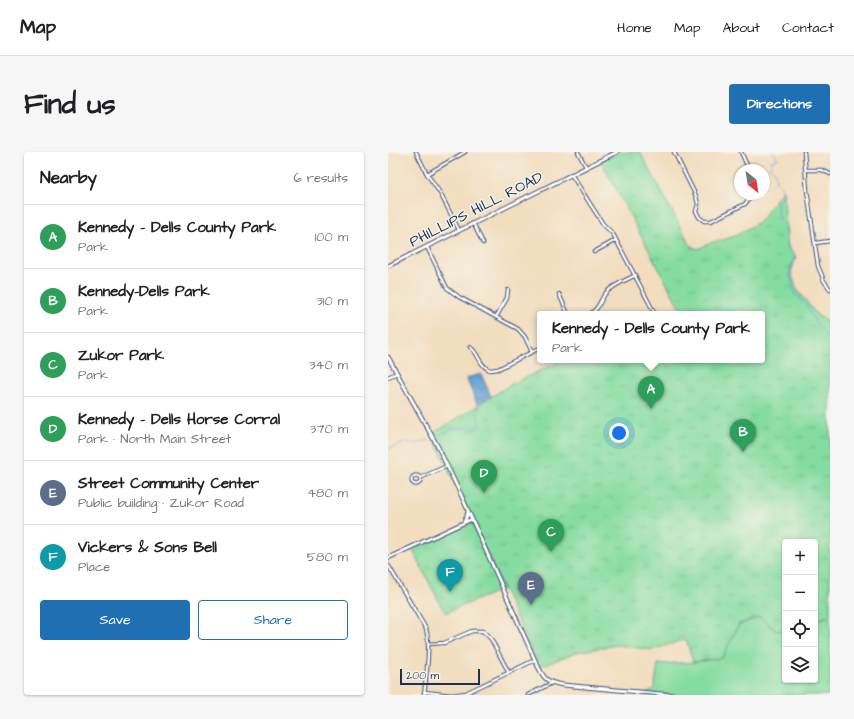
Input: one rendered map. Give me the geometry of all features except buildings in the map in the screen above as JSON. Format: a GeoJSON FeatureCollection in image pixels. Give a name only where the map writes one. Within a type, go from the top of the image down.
{"type":"FeatureCollection","features":[{"type":"Feature","properties":{"kind":"street"},"geometry":{"type":"LineString","coordinates":[[416,152],[426,174],[440,193],[459,230]]}},
{"type":"Feature","properties":{"kind":"street"},"geometry":{"type":"LineString","coordinates":[[426,174],[465,152]]}},
{"type":"Feature","properties":{"kind":"street"},"geometry":{"type":"LineString","coordinates":[[578,152],[586,167]]}},
{"type":"Feature","properties":{"kind":"street","name":"PHILLIPS HILL ROAD"},"geometry":{"type":"LineString","coordinates":[[388,266],[617,152]]}},
{"type":"Feature","properties":{"kind":"street"},"geometry":{"type":"LineString","coordinates":[[674,152],[696,196],[698,204],[696,211],[699,217],[704,220],[711,220],[745,204],[748,200]]}},
{"type":"Feature","properties":{"kind":"street"},"geometry":{"type":"LineString","coordinates":[[742,152],[747,164]]}},
{"type":"Feature","properties":{"kind":"street"},"geometry":{"type":"LineString","coordinates":[[804,152],[820,274],[830,289]]}},
{"type":"Feature","properties":{"kind":"street"},"geometry":{"type":"LineString","coordinates":[[806,170],[822,170],[830,174]]}},
{"type":"Feature","properties":{"kind":"street"},"geometry":{"type":"LineString","coordinates":[[571,174],[603,224],[616,240],[654,311]]}},
{"type":"Feature","properties":{"kind":"street"},"geometry":{"type":"LineString","coordinates":[[473,223],[484,244]]}},
{"type":"Feature","properties":{"kind":"street"},"geometry":{"type":"LineString","coordinates":[[594,252],[616,240]]}},
{"type":"Feature","properties":{"kind":"street"},"geometry":{"type":"LineString","coordinates":[[815,243],[830,241]]}},
{"type":"Feature","properties":{"kind":"street"},"geometry":{"type":"LineString","coordinates":[[426,246],[447,288],[459,297],[522,332],[532,352]]}},
{"type":"Feature","properties":{"kind":"street"},"geometry":{"type":"LineString","coordinates":[[594,311],[598,308],[605,294],[609,290],[636,276]]}},
{"type":"Feature","properties":{"kind":"street"},"geometry":{"type":"LineString","coordinates":[[496,317],[507,298],[508,290]]}},
{"type":"Feature","properties":{"kind":"street"},"geometry":{"type":"LineString","coordinates":[[560,294],[567,311]]}},
{"type":"Feature","properties":{"kind":"street"},"geometry":{"type":"LineString","coordinates":[[470,347],[475,352],[483,366],[490,370],[498,369],[537,350]]}},
{"type":"Feature","properties":{"kind":"street"},"geometry":{"type":"LineString","coordinates":[[388,357],[447,466],[467,507],[535,660],[545,679],[552,683],[672,695]]}},
{"type":"Feature","properties":{"kind":"street"},"geometry":{"type":"LineString","coordinates":[[388,377],[397,373]]}},
{"type":"Feature","properties":{"kind":"street"},"geometry":{"type":"LineString","coordinates":[[420,478],[447,466]]}},
{"type":"Feature","properties":{"kind":"street"},"geometry":{"type":"LineString","coordinates":[[460,524],[467,518],[467,507]]}},
{"type":"Feature","properties":{"kind":"street"},"geometry":{"type":"LineString","coordinates":[[388,558],[472,519]]}},
{"type":"Feature","properties":{"kind":"street"},"geometry":{"type":"LineString","coordinates":[[388,565],[426,629],[428,644],[424,694],[458,695],[478,688],[535,660]]}},
{"type":"Feature","properties":{"kind":"street"},"geometry":{"type":"LineString","coordinates":[[428,644],[444,643],[472,631],[483,631],[491,639],[509,673]]}},
{"type":"Feature","properties":{"kind":"street"},"geometry":{"type":"LineString","coordinates":[[528,695],[552,683]]}},
{"type":"Feature","properties":{"kind":"green space"},"geometry":{"type":"Polygon","coordinates":[[[620,152],[640,152],[691,246],[698,249],[712,242],[737,235],[760,221],[783,190],[788,247],[796,257],[791,272],[796,288],[817,315],[830,323],[830,616],[818,619],[818,539],[782,539],[782,630],[777,631],[760,617],[739,624],[722,658],[693,662],[686,639],[652,650],[617,645],[577,652],[539,667],[432,434],[510,385],[556,363],[765,363],[765,311],[681,311],[601,161],[620,152]]]}},
{"type":"Feature","properties":{"kind":"green space"},"geometry":{"type":"Polygon","coordinates":[[[472,522],[503,589],[445,613],[412,549],[472,522]]]}},
{"type":"Feature","properties":{"kind":"green space"},"geometry":{"type":"Polygon","coordinates":[[[830,616],[830,695],[641,695],[654,689],[658,664],[697,662],[721,658],[739,625],[760,617],[777,631],[782,630],[782,683],[818,683],[818,619],[830,616]]]}},
{"type":"Feature","properties":{"kind":"water"},"geometry":{"type":"Polygon","coordinates":[[[481,374],[491,396],[477,404],[466,378],[481,374]]]}},
{"type":"Feature","properties":{"kind":"waterway"},"geometry":{"type":"LineString","coordinates":[[773,152],[778,159],[772,161],[770,167],[775,172],[776,182],[781,186],[783,198],[777,203],[778,215],[787,234],[787,247],[795,256],[789,272],[795,294],[806,305],[817,325],[830,340]]}},
{"type":"Feature","properties":{"kind":"waterway"},"geometry":{"type":"LineString","coordinates":[[436,436],[457,429],[477,429],[479,423],[477,411],[480,402]]}},
{"type":"Feature","properties":{"kind":"waterway"},"geometry":{"type":"LineString","coordinates":[[388,449],[406,442],[415,444],[429,440]]}},
{"type":"Feature","properties":{"kind":"place","name":"Kennedy - Dells County Park"},"geometry":{"type":"Point","coordinates":[651,409]}},
{"type":"Feature","properties":{"kind":"place","name":"Kennedy-Dells Park"},"geometry":{"type":"Point","coordinates":[743,452]}},
{"type":"Feature","properties":{"kind":"place","name":"Kennedy - Dells Horse Corral"},"geometry":{"type":"Point","coordinates":[484,493]}},
{"type":"Feature","properties":{"kind":"place","name":"Zukor Park"},"geometry":{"type":"Point","coordinates":[551,552]}},
{"type":"Feature","properties":{"kind":"place","name":"Vickers & Sons Bell"},"geometry":{"type":"Point","coordinates":[450,592]}},
{"type":"Feature","properties":{"kind":"place","name":"Street Community Center"},"geometry":{"type":"Point","coordinates":[531,605]}}]}
